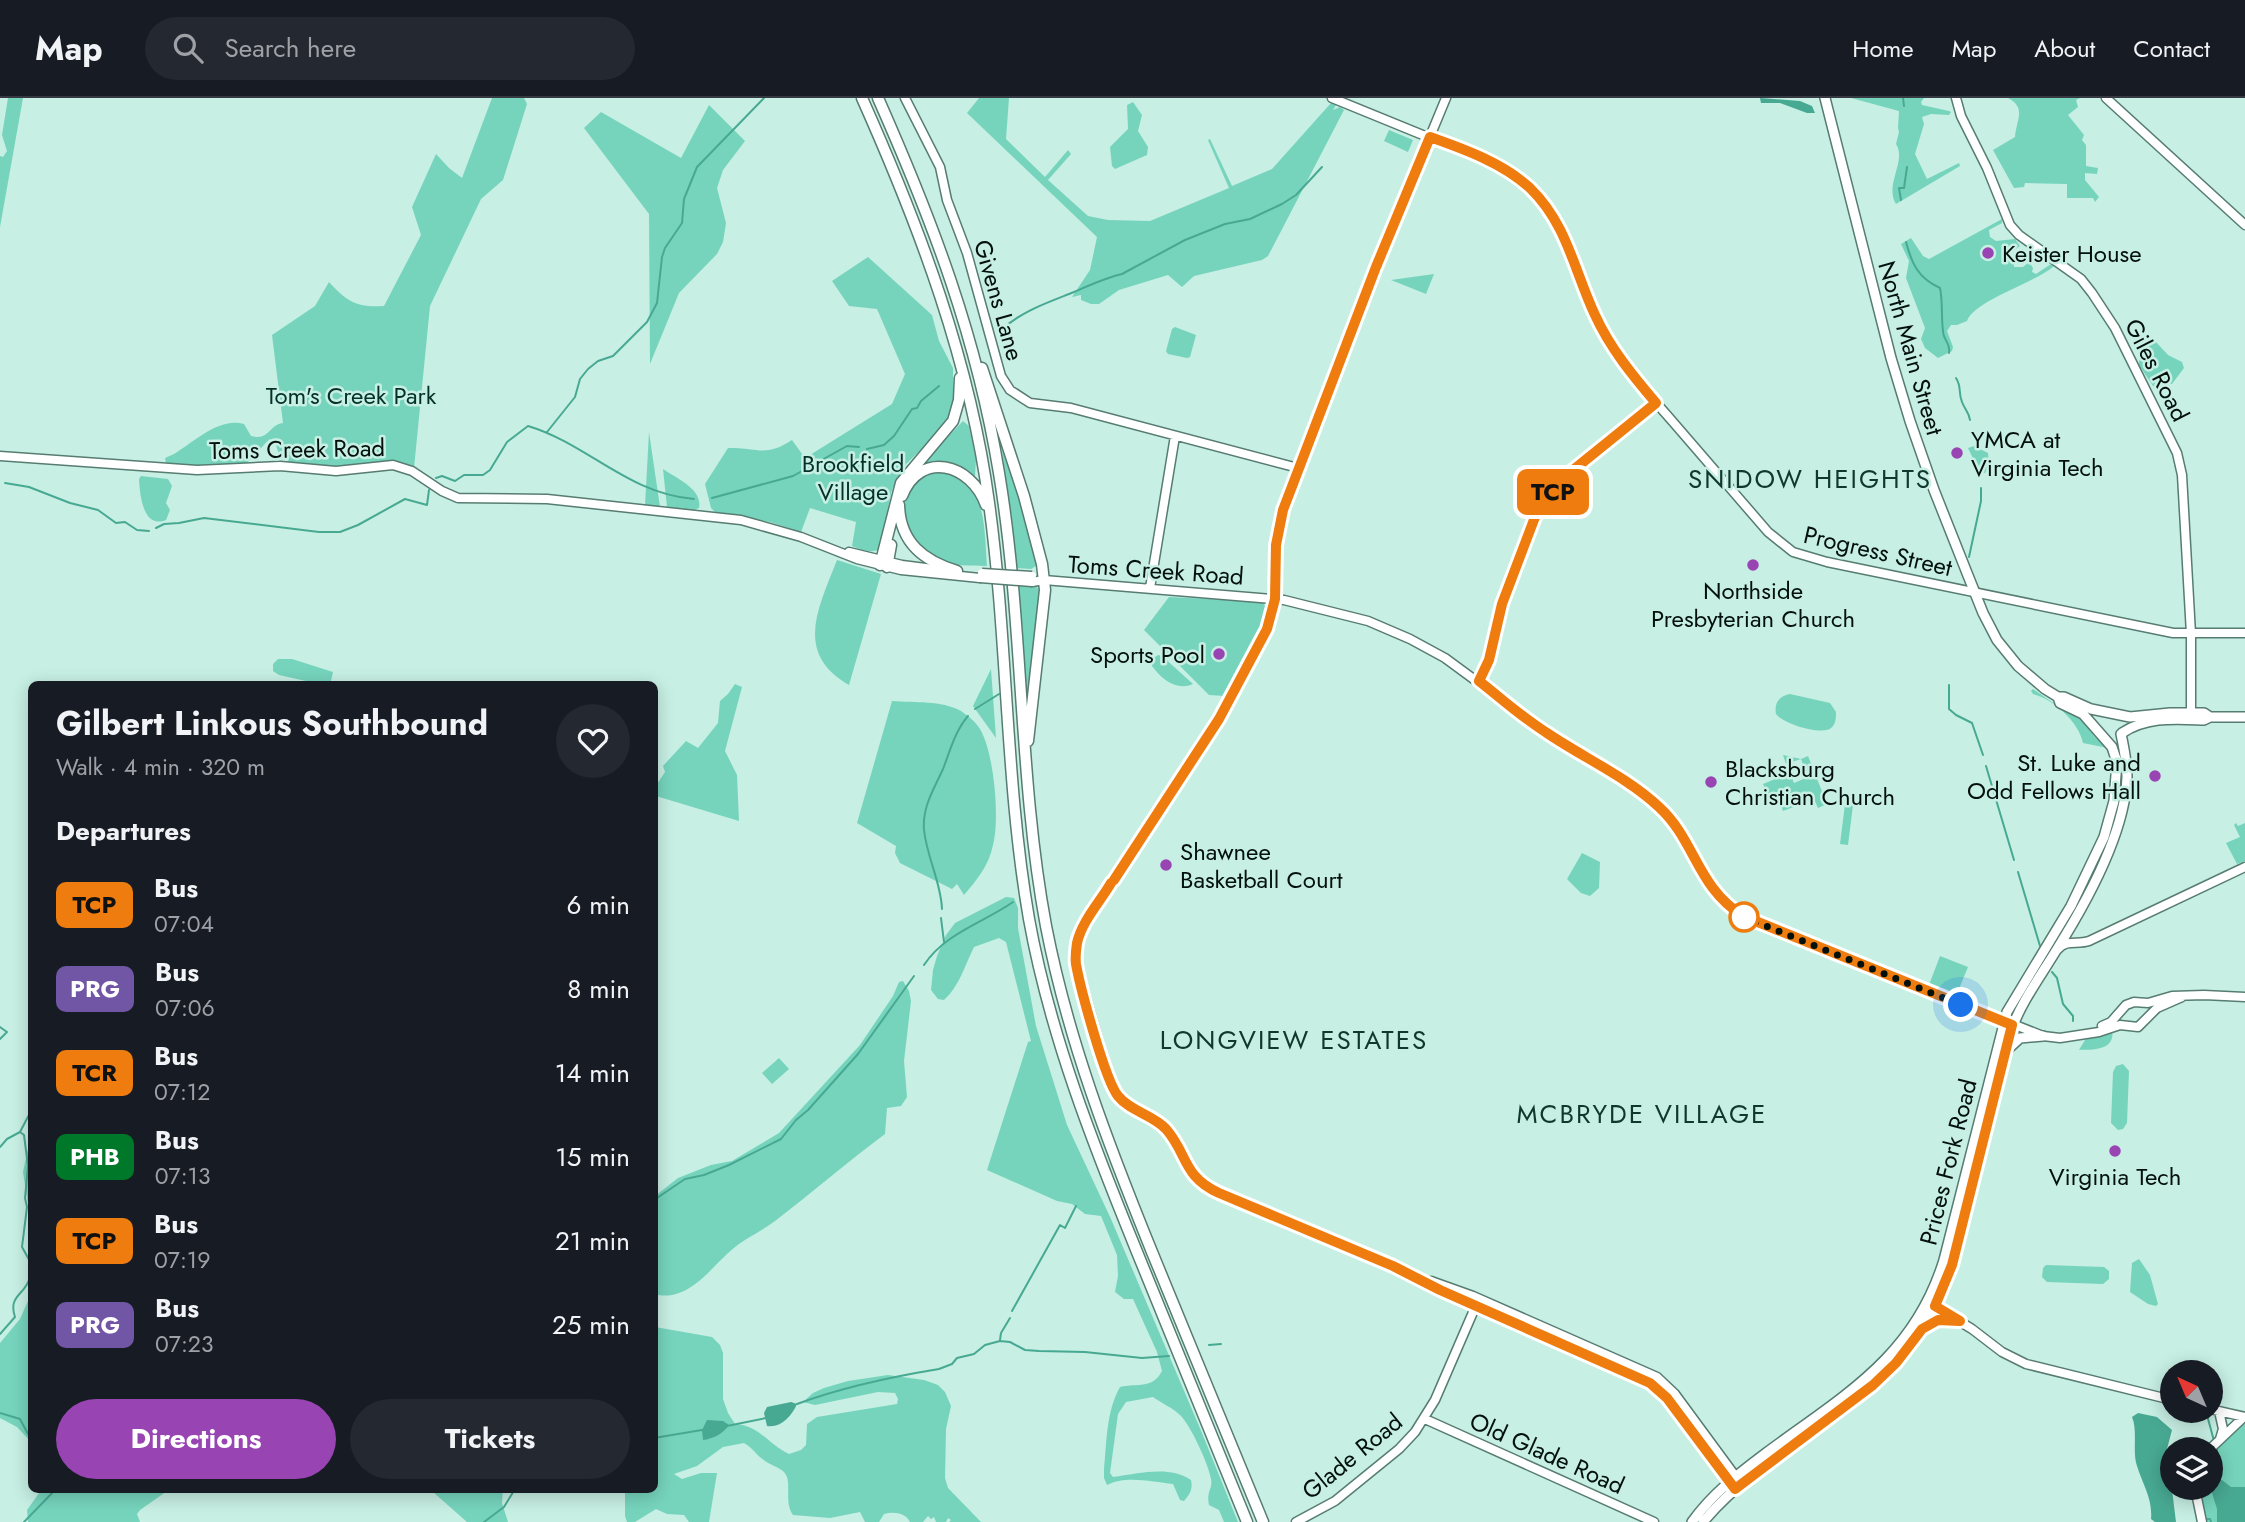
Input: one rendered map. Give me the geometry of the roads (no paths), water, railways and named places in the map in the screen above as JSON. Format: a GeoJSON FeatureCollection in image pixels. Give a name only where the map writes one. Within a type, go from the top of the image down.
{"type":"FeatureCollection","features":[{"type":"Feature","properties":{"kind":"highway"},"geometry":{"type":"LineString","coordinates":[[862,98],[929,259],[974,419],[992,522],[1015,816],[1030,921],[1049,1007],[1091,1138],[1247,1522]]}},
{"type":"Feature","properties":{"kind":"highway"},"geometry":{"type":"LineString","coordinates":[[878,98],[930,218],[967,332],[1008,441],[1042,564],[1044,580],[1037,667],[1025,762]]}},
{"type":"Feature","properties":{"kind":"highway"},"geometry":{"type":"LineString","coordinates":[[967,332],[988,416],[1006,521],[1035,860],[1060,990],[1081,1066],[1112,1152],[1263,1522]]}},
{"type":"Feature","properties":{"kind":"highway"},"geometry":{"type":"LineString","coordinates":[[884,563],[901,482],[955,416],[960,388],[959,360]]}},
{"type":"Feature","properties":{"kind":"highway"},"geometry":{"type":"LineString","coordinates":[[884,563],[903,492],[918,475],[929,469],[950,468],[970,478],[978,487],[992,522]]}},
{"type":"Feature","properties":{"kind":"highway"},"geometry":{"type":"LineString","coordinates":[[899,505],[904,531],[913,547],[933,563],[957,571]]}},
{"type":"Feature","properties":{"kind":"main road","name":"North Main Street"},"geometry":{"type":"LineString","coordinates":[[1825,98],[1901,394],[1934,490],[1991,631],[2026,674],[2058,697],[2107,712]]}},
{"type":"Feature","properties":{"kind":"main road","name":"North Main Street"},"geometry":{"type":"LineString","coordinates":[[2058,697],[2060,703],[2083,714],[2099,733]]}},
{"type":"Feature","properties":{"kind":"main road"},"geometry":{"type":"LineString","coordinates":[[2103,851],[2116,793],[2116,762],[2112,747],[2099,733],[2099,717],[2107,712],[2134,717],[2204,713],[2210,717]]}},
{"type":"Feature","properties":{"kind":"main road"},"geometry":{"type":"LineString","coordinates":[[2117,713],[2124,723],[2122,734]]}},
{"type":"Feature","properties":{"kind":"main road"},"geometry":{"type":"LineString","coordinates":[[2179,720],[2191,713]]}},
{"type":"Feature","properties":{"kind":"main road"},"geometry":{"type":"LineString","coordinates":[[2099,733],[2111,740],[2142,723],[2245,717]]}},
{"type":"Feature","properties":{"kind":"main road","name":"Prices Fork Road"},"geometry":{"type":"LineString","coordinates":[[1703,1522],[1735,1482],[1873,1385],[1896,1363],[1922,1329],[1944,1260],[2015,996],[2066,916],[2122,811],[2127,777],[2122,734]]}},
{"type":"Feature","properties":{"kind":"main road","name":"Prices Fork Road"},"geometry":{"type":"LineString","coordinates":[[1692,1522],[1735,1482],[1878,1368],[1904,1340],[1931,1304],[1952,1265],[2004,1057],[2008,1023],[2070,927],[2097,873],[2103,851]]}},
{"type":"Feature","properties":{"kind":"main road"},"geometry":{"type":"LineString","coordinates":[[2004,1057],[2016,1040],[2043,1036]]}},
{"type":"Feature","properties":{"kind":"main road"},"geometry":{"type":"LineString","coordinates":[[1922,1329],[1938,1320],[1960,1321]]}},
{"type":"Feature","properties":{"kind":"street","name":"Givens Lane"},"geometry":{"type":"LineString","coordinates":[[905,98],[940,167],[947,200],[970,265],[999,372],[1010,390],[1039,405],[1071,408],[1298,468]]}},
{"type":"Feature","properties":{"kind":"street","name":"Progress Street"},"geometry":{"type":"LineString","coordinates":[[1332,98],[1430,137],[1512,174],[1528,187],[1547,207],[1568,242],[1593,312],[1616,353],[1776,540],[1793,552],[2144,628],[2191,634],[2245,633]]}},
{"type":"Feature","properties":{"kind":"street"},"geometry":{"type":"LineString","coordinates":[[1446,98],[1376,267],[1298,468],[1277,530],[1275,599],[1265,633],[1219,719],[1082,929],[1076,946],[1077,969],[1112,1087],[1124,1102],[1153,1118],[1166,1129],[1194,1177],[1219,1193],[1418,1277],[1438,1282],[1477,1302],[1662,1380],[1675,1394],[1735,1482]]}},
{"type":"Feature","properties":{"kind":"street","name":"Giles Road"},"geometry":{"type":"LineString","coordinates":[[1956,98],[1961,116],[1987,168],[2010,225],[2024,239],[2081,279],[2092,293],[2115,328],[2177,452],[2182,475],[2191,634],[2191,713]]}},
{"type":"Feature","properties":{"kind":"street"},"geometry":{"type":"LineString","coordinates":[[2106,98],[2245,225]]}},
{"type":"Feature","properties":{"kind":"street"},"geometry":{"type":"LineString","coordinates":[[1150,588],[1175,436]]}},
{"type":"Feature","properties":{"kind":"street","name":"Toms Creek Road"},"geometry":{"type":"LineString","coordinates":[[0,456],[197,470],[280,466],[329,472],[393,465],[412,471],[458,498],[547,499],[734,519],[769,527],[832,549],[926,575],[1032,579],[1275,599],[1368,621],[1426,647],[1461,668],[1536,726],[1640,792],[1659,807],[1678,830],[1712,889],[1743,916],[2043,1036]]}},
{"type":"Feature","properties":{"kind":"street","name":"Toms Creek Road"},"geometry":{"type":"LineString","coordinates":[[884,563],[980,576]]}},
{"type":"Feature","properties":{"kind":"street"},"geometry":{"type":"LineString","coordinates":[[2056,951],[2061,945],[2089,941],[2245,866]]}},
{"type":"Feature","properties":{"kind":"street"},"geometry":{"type":"LineString","coordinates":[[2070,927],[2071,942]]}},
{"type":"Feature","properties":{"kind":"street"},"geometry":{"type":"LineString","coordinates":[[2094,1031],[2111,1022],[2130,1003],[2172,996],[2245,998]]}},
{"type":"Feature","properties":{"kind":"street"},"geometry":{"type":"LineString","coordinates":[[2043,1036],[2060,1038],[2129,1026],[2138,1027],[2157,1008],[2182,997]]}},
{"type":"Feature","properties":{"kind":"street"},"geometry":{"type":"LineString","coordinates":[[2140,1003],[2146,1010],[2146,1019]]}},
{"type":"Feature","properties":{"kind":"street"},"geometry":{"type":"LineString","coordinates":[[2124,1008],[2123,1020],[2129,1026]]}},
{"type":"Feature","properties":{"kind":"street","name":"Glade Road"},"geometry":{"type":"LineString","coordinates":[[1296,1522],[1321,1511],[1346,1493],[1399,1449],[1425,1419],[1477,1302]]}},
{"type":"Feature","properties":{"kind":"street"},"geometry":{"type":"LineString","coordinates":[[1931,1304],[1960,1321],[2002,1352],[2026,1364],[2160,1397]]}},
{"type":"Feature","properties":{"kind":"street"},"geometry":{"type":"LineString","coordinates":[[2223,1412],[2244,1417]]}},
{"type":"Feature","properties":{"kind":"street"},"geometry":{"type":"LineString","coordinates":[[2223,1437],[2244,1417]]}},
{"type":"Feature","properties":{"kind":"street","name":"Old Glade Road"},"geometry":{"type":"LineString","coordinates":[[1425,1419],[1654,1522]]}},
{"type":"Feature","properties":{"kind":"street"},"geometry":{"type":"LineString","coordinates":[[2197,1500],[2202,1522]]}},
{"type":"Feature","properties":{"kind":"waterway"},"geometry":{"type":"LineString","coordinates":[[547,432],[575,397],[580,379],[588,369],[598,361],[613,356],[647,322],[657,303],[662,257],[682,223],[684,199],[697,167],[764,98]]}},
{"type":"Feature","properties":{"kind":"waterway"},"geometry":{"type":"LineString","coordinates":[[1903,98],[1904,106]]}},
{"type":"Feature","properties":{"kind":"waterway"},"geometry":{"type":"LineString","coordinates":[[1000,331],[1036,308],[1122,274],[1185,240],[1225,224],[1250,219],[1282,204],[1296,195],[1322,167]]}},
{"type":"Feature","properties":{"kind":"waterway"},"geometry":{"type":"LineString","coordinates":[[1901,200],[1899,188],[1904,188],[1907,167]]}},
{"type":"Feature","properties":{"kind":"waterway"},"geometry":{"type":"LineString","coordinates":[[1906,242],[1917,269],[1926,280],[1940,288],[1943,334],[1949,353]]}},
{"type":"Feature","properties":{"kind":"waterway"},"geometry":{"type":"LineString","coordinates":[[1956,378],[1970,420]]}},
{"type":"Feature","properties":{"kind":"waterway"},"geometry":{"type":"LineString","coordinates":[[867,449],[884,445],[894,436],[912,409],[917,408],[921,401],[939,386]]}},
{"type":"Feature","properties":{"kind":"waterway"},"geometry":{"type":"LineString","coordinates":[[436,478],[442,476],[455,481],[464,475],[483,475],[490,470],[507,442],[528,426],[570,444],[649,488],[694,499]]}},
{"type":"Feature","properties":{"kind":"waterway"},"geometry":{"type":"LineString","coordinates":[[712,498],[793,476],[847,446],[859,447]]}},
{"type":"Feature","properties":{"kind":"waterway"},"geometry":{"type":"LineString","coordinates":[[5,483],[29,487],[70,503],[98,510],[116,523],[125,522],[137,530],[149,531]]}},
{"type":"Feature","properties":{"kind":"waterway"},"geometry":{"type":"LineString","coordinates":[[1969,557],[1981,501],[1981,488]]}},
{"type":"Feature","properties":{"kind":"waterway"},"geometry":{"type":"LineString","coordinates":[[156,528],[164,524],[204,518],[319,532],[340,532],[405,499],[427,505],[429,490]]}},
{"type":"Feature","properties":{"kind":"waterway"},"geometry":{"type":"LineString","coordinates":[[1949,685],[1949,709],[1972,723],[1983,755]]}},
{"type":"Feature","properties":{"kind":"waterway"},"geometry":{"type":"LineString","coordinates":[[975,709],[999,694]]}},
{"type":"Feature","properties":{"kind":"waterway"},"geometry":{"type":"LineString","coordinates":[[942,909],[924,830],[925,814],[929,798],[956,735],[968,716]]}},
{"type":"Feature","properties":{"kind":"waterway"},"geometry":{"type":"LineString","coordinates":[[1986,766],[2014,860]]}},
{"type":"Feature","properties":{"kind":"waterway"},"geometry":{"type":"LineString","coordinates":[[2018,872],[2040,946]]}},
{"type":"Feature","properties":{"kind":"waterway"},"geometry":{"type":"LineString","coordinates":[[924,965],[953,937],[1013,902]]}},
{"type":"Feature","properties":{"kind":"waterway"},"geometry":{"type":"LineString","coordinates":[[941,918],[944,942]]}},
{"type":"Feature","properties":{"kind":"waterway"},"geometry":{"type":"LineString","coordinates":[[2052,972],[2057,978],[2063,1004],[2073,1016],[2073,1021]]}},
{"type":"Feature","properties":{"kind":"waterway"},"geometry":{"type":"LineString","coordinates":[[658,1197],[685,1179],[729,1165],[781,1139],[858,1054],[914,976]]}},
{"type":"Feature","properties":{"kind":"waterway"},"geometry":{"type":"LineString","coordinates":[[0,1027],[7,1032],[0,1039]]}},
{"type":"Feature","properties":{"kind":"waterway"},"geometry":{"type":"LineString","coordinates":[[20,1132],[28,1117]]}},
{"type":"Feature","properties":{"kind":"waterway"},"geometry":{"type":"LineString","coordinates":[[0,1147],[7,1139],[20,1132],[24,1135],[28,1166]]}},
{"type":"Feature","properties":{"kind":"waterway"},"geometry":{"type":"LineString","coordinates":[[28,1166],[22,1247],[28,1258]]}},
{"type":"Feature","properties":{"kind":"waterway"},"geometry":{"type":"LineString","coordinates":[[1012,1311],[1060,1225],[1065,1228],[1076,1206]]}},
{"type":"Feature","properties":{"kind":"waterway"},"geometry":{"type":"LineString","coordinates":[[0,1334],[15,1317],[15,1300],[28,1282]]}},
{"type":"Feature","properties":{"kind":"waterway"},"geometry":{"type":"LineString","coordinates":[[1000,1340],[1010,1318]]}},
{"type":"Feature","properties":{"kind":"waterway"},"geometry":{"type":"LineString","coordinates":[[797,1404],[867,1383],[939,1369],[952,1364],[957,1358],[974,1354],[985,1345],[1000,1341],[1010,1342],[1025,1350],[1142,1358],[1169,1356]]}},
{"type":"Feature","properties":{"kind":"waterway"},"geometry":{"type":"LineString","coordinates":[[1209,1345],[1221,1344]]}},
{"type":"Feature","properties":{"kind":"waterway"},"geometry":{"type":"LineString","coordinates":[[0,1413],[20,1419],[28,1434]]}},
{"type":"Feature","properties":{"kind":"waterway"},"geometry":{"type":"LineString","coordinates":[[727,1426],[766,1418]]}},
{"type":"Feature","properties":{"kind":"waterway"},"geometry":{"type":"LineString","coordinates":[[2209,1423],[2213,1437]]}},
{"type":"Feature","properties":{"kind":"waterway"},"geometry":{"type":"LineString","coordinates":[[658,1437],[702,1430]]}},
{"type":"Feature","properties":{"kind":"waterway"},"geometry":{"type":"LineString","coordinates":[[24,1522],[52,1493]]}},
{"type":"Feature","properties":{"kind":"waterway"},"geometry":{"type":"LineString","coordinates":[[484,1522],[504,1507],[513,1493]]}},
{"type":"Feature","properties":{"kind":"waterway"},"geometry":{"type":"LineString","coordinates":[[2206,1519],[2211,1522]]}},
{"type":"Feature","properties":{"kind":"place","name":"Keister House"},"geometry":{"type":"Point","coordinates":[1988,253]}},
{"type":"Feature","properties":{"kind":"place","name":"YMCA at Virginia Tech"},"geometry":{"type":"Point","coordinates":[1957,453]}},
{"type":"Feature","properties":{"kind":"place","name":"Northside Presbyterian Church"},"geometry":{"type":"Point","coordinates":[1753,565]}},
{"type":"Feature","properties":{"kind":"place","name":"Sports Pool"},"geometry":{"type":"Point","coordinates":[1219,654]}},
{"type":"Feature","properties":{"kind":"place","name":"St. Luke and Odd Fellows Hall"},"geometry":{"type":"Point","coordinates":[2155,776]}},
{"type":"Feature","properties":{"kind":"place","name":"Blacksburg Christian Church"},"geometry":{"type":"Point","coordinates":[1711,782]}},
{"type":"Feature","properties":{"kind":"place","name":"Shawnee Basketball Court"},"geometry":{"type":"Point","coordinates":[1166,865]}},
{"type":"Feature","properties":{"kind":"place","name":"Virginia Tech"},"geometry":{"type":"Point","coordinates":[2115,1151]}},
{"type":"Feature","properties":{"kind":"district","name":"SNIDOW HEIGHTS"},"geometry":{"type":"Point","coordinates":[1810,479]}},
{"type":"Feature","properties":{"kind":"district","name":"LONGVIEW ESTATES"},"geometry":{"type":"Point","coordinates":[1294,1040]}},
{"type":"Feature","properties":{"kind":"district","name":"MCBRYDE VILLAGE"},"geometry":{"type":"Point","coordinates":[1642,1114]}},
{"type":"Feature","properties":{"kind":"park label","name":"Tom's Creek Park"},"geometry":{"type":"Point","coordinates":[351,395]}},
{"type":"Feature","properties":{"kind":"park label","name":"Brookfield Village"},"geometry":{"type":"Point","coordinates":[853,477]}}]}
